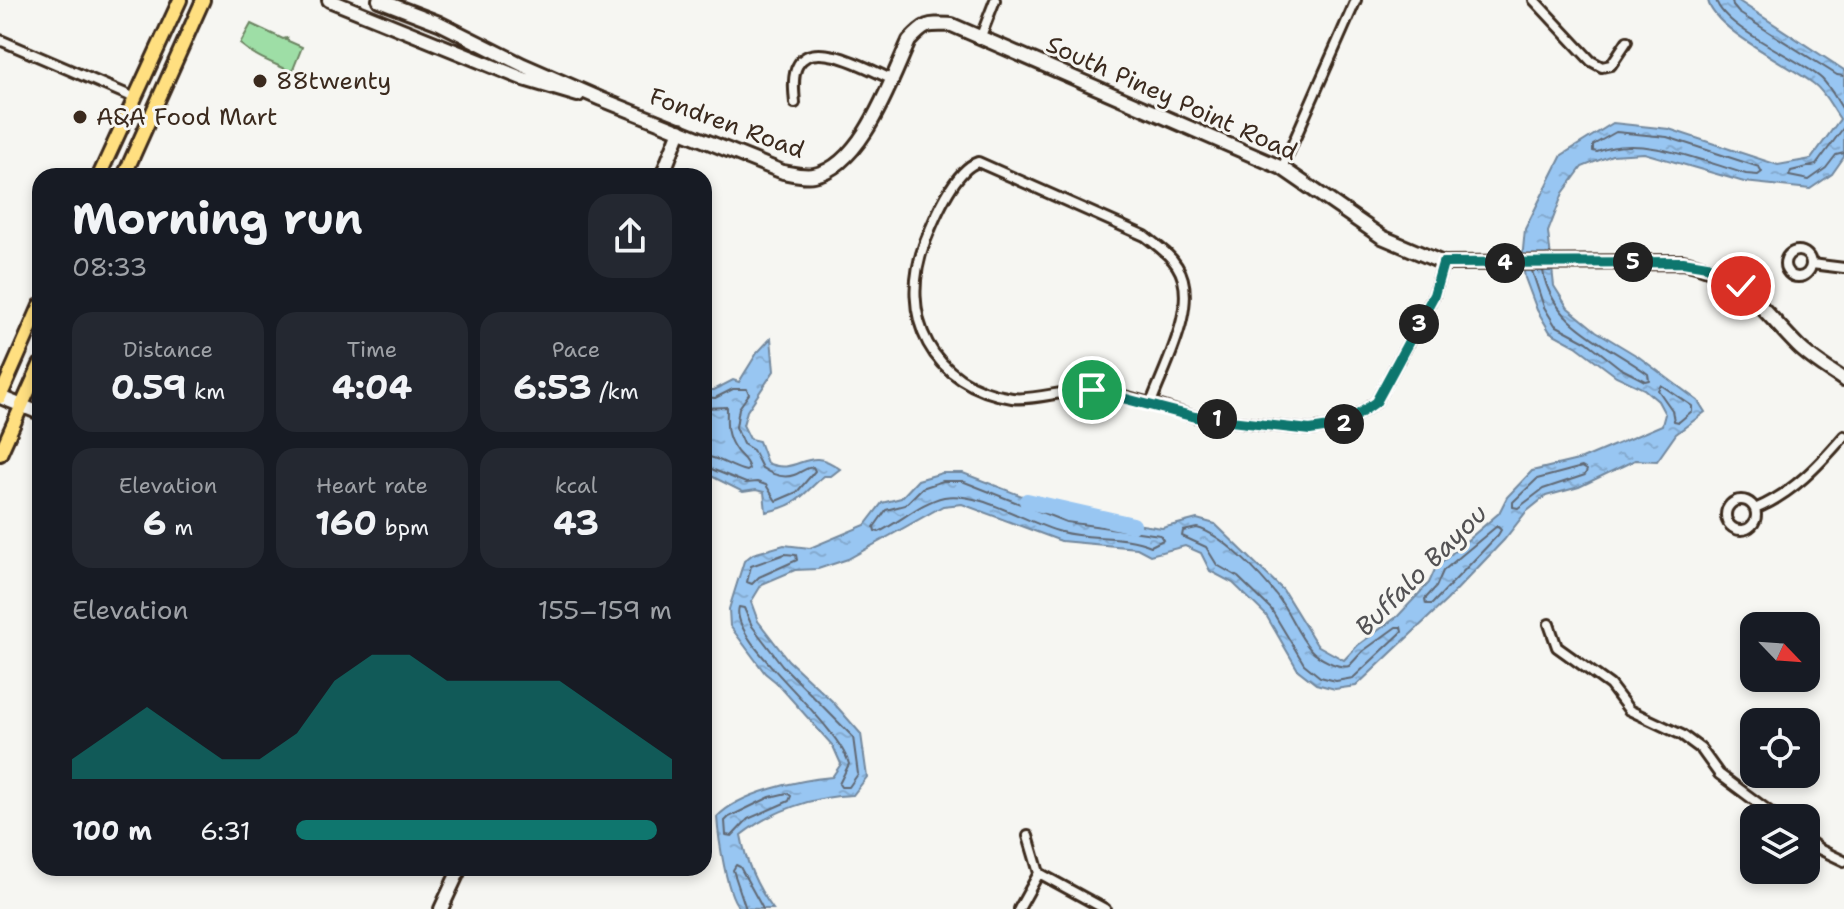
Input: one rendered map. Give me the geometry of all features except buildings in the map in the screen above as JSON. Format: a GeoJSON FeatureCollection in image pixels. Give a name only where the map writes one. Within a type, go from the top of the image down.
{"type":"FeatureCollection","features":[{"type":"Feature","properties":{"kind":"main road"},"geometry":{"type":"LineString","coordinates":[[103,168],[180,0]]}},
{"type":"Feature","properties":{"kind":"main road"},"geometry":{"type":"LineString","coordinates":[[128,168],[203,0]]}},
{"type":"Feature","properties":{"kind":"main road"},"geometry":{"type":"LineString","coordinates":[[0,397],[32,324]]}},
{"type":"Feature","properties":{"kind":"main road"},"geometry":{"type":"LineString","coordinates":[[0,454],[32,383]]}},
{"type":"Feature","properties":{"kind":"street","name":"Fondren Road"},"geometry":{"type":"LineString","coordinates":[[329,0],[524,79],[601,99]]}},
{"type":"Feature","properties":{"kind":"street","name":"Fondren Road"},"geometry":{"type":"LineString","coordinates":[[379,0],[450,28],[523,65],[601,99],[783,172],[815,175],[836,164]]}},
{"type":"Feature","properties":{"kind":"street"},"geometry":{"type":"LineString","coordinates":[[981,36],[995,0]]}},
{"type":"Feature","properties":{"kind":"street"},"geometry":{"type":"LineString","coordinates":[[1282,168],[1356,0]]}},
{"type":"Feature","properties":{"kind":"street"},"geometry":{"type":"LineString","coordinates":[[1534,0],[1591,61],[1602,67],[1611,65],[1627,41]]}},
{"type":"Feature","properties":{"kind":"street","name":"South Piney Point Road"},"geometry":{"type":"LineString","coordinates":[[836,164],[856,145],[909,41],[922,26],[952,25],[1282,168],[1382,237],[1443,263],[1683,262],[1707,266],[1741,286],[1799,347],[1844,380]]}},
{"type":"Feature","properties":{"kind":"street"},"geometry":{"type":"LineString","coordinates":[[0,40],[135,98]]}},
{"type":"Feature","properties":{"kind":"street"},"geometry":{"type":"LineString","coordinates":[[795,103],[794,85],[798,65],[809,55],[826,53],[891,79]]}},
{"type":"Feature","properties":{"kind":"street"},"geometry":{"type":"LineString","coordinates":[[665,168],[680,130]]}},
{"type":"Feature","properties":{"kind":"street"},"geometry":{"type":"LineString","coordinates":[[1151,403],[1184,315],[1186,298],[1179,267],[1145,236],[983,163],[968,166],[947,195],[924,244],[916,278],[917,317],[927,343],[939,360],[964,384],[990,394],[1016,399],[1092,390],[1195,417],[1310,430],[1343,425],[1376,402],[1434,295],[1443,263]]}},
{"type":"Feature","properties":{"kind":"street"},"geometry":{"type":"LineString","coordinates":[[1812,264],[1844,268]]}},
{"type":"Feature","properties":{"kind":"street"},"geometry":{"type":"LineString","coordinates":[[0,397],[32,410]]}},
{"type":"Feature","properties":{"kind":"street"},"geometry":{"type":"LineString","coordinates":[[1755,509],[1773,502],[1815,470],[1844,436]]}},
{"type":"Feature","properties":{"kind":"street"},"geometry":{"type":"LineString","coordinates":[[1549,624],[1557,647],[1610,685],[1629,710],[1682,735],[1701,749],[1719,774],[1759,804]]}},
{"type":"Feature","properties":{"kind":"street"},"geometry":{"type":"LineString","coordinates":[[1028,836],[1039,873],[1105,909]]}},
{"type":"Feature","properties":{"kind":"street"},"geometry":{"type":"LineString","coordinates":[[1820,849],[1844,861]]}},
{"type":"Feature","properties":{"kind":"street"},"geometry":{"type":"LineString","coordinates":[[1019,909],[1039,873]]}},
{"type":"Feature","properties":{"kind":"street"},"geometry":{"type":"LineString","coordinates":[[441,909],[456,876]]}},
{"type":"Feature","properties":{"kind":"green space"},"geometry":{"type":"Polygon","coordinates":[[[251,24],[302,47],[292,72],[240,44],[251,24]]]}},
{"type":"Feature","properties":{"kind":"water"},"geometry":{"type":"Polygon","coordinates":[[[1708,0],[1737,0],[1844,70],[1844,157],[1832,174],[1810,189],[1744,182],[1644,153],[1612,155],[1582,167],[1563,193],[1548,232],[1554,286],[1568,308],[1596,331],[1639,357],[1698,401],[1705,412],[1676,434],[1657,461],[1635,460],[1579,487],[1546,496],[1526,512],[1447,600],[1356,686],[1335,689],[1316,684],[1298,670],[1266,615],[1233,583],[1210,571],[1201,553],[1185,546],[1150,555],[1137,548],[1061,541],[962,504],[943,506],[848,559],[818,569],[795,570],[762,584],[751,602],[758,621],[788,660],[832,701],[861,734],[867,777],[853,795],[794,806],[741,835],[752,874],[773,909],[741,908],[736,903],[724,866],[717,817],[727,808],[755,794],[788,784],[832,777],[841,764],[833,746],[765,673],[730,626],[729,609],[744,561],[753,554],[784,545],[810,548],[865,525],[882,503],[901,498],[918,480],[942,473],[963,473],[1068,514],[1162,528],[1197,519],[1215,524],[1283,590],[1317,645],[1344,660],[1358,645],[1398,616],[1429,583],[1436,567],[1499,513],[1507,497],[1532,471],[1582,459],[1662,425],[1665,414],[1658,401],[1644,389],[1616,376],[1576,346],[1550,332],[1537,310],[1525,278],[1522,260],[1525,229],[1562,155],[1613,123],[1669,129],[1778,165],[1811,159],[1840,119],[1828,100],[1814,84],[1723,23],[1708,0]]]}},
{"type":"Feature","properties":{"kind":"water"},"geometry":{"type":"Polygon","coordinates":[[[771,338],[774,371],[747,411],[743,425],[750,439],[759,441],[767,463],[788,466],[819,459],[840,469],[831,476],[824,476],[793,503],[766,512],[764,492],[743,492],[712,476],[712,390],[733,380],[739,382],[757,353],[771,338]]]}},
{"type":"Feature","properties":{"kind":"waterway","name":"Buffalo Bayou"},"geometry":{"type":"LineString","coordinates":[[1027,501],[1133,525]]}},
{"type":"Feature","properties":{"kind":"place","name":"88twenty"},"geometry":{"type":"Point","coordinates":[260,81]}},
{"type":"Feature","properties":{"kind":"place","name":"A&A Food Mart"},"geometry":{"type":"Point","coordinates":[80,117]}},
{"type":"Feature","properties":{"kind":"route"},"geometry":{"type":"LineString","coordinates":[[1092,390],[1195,417],[1310,430],[1343,425],[1376,402],[1434,295],[1443,263],[1683,262],[1707,266],[1741,286]]}}]}
